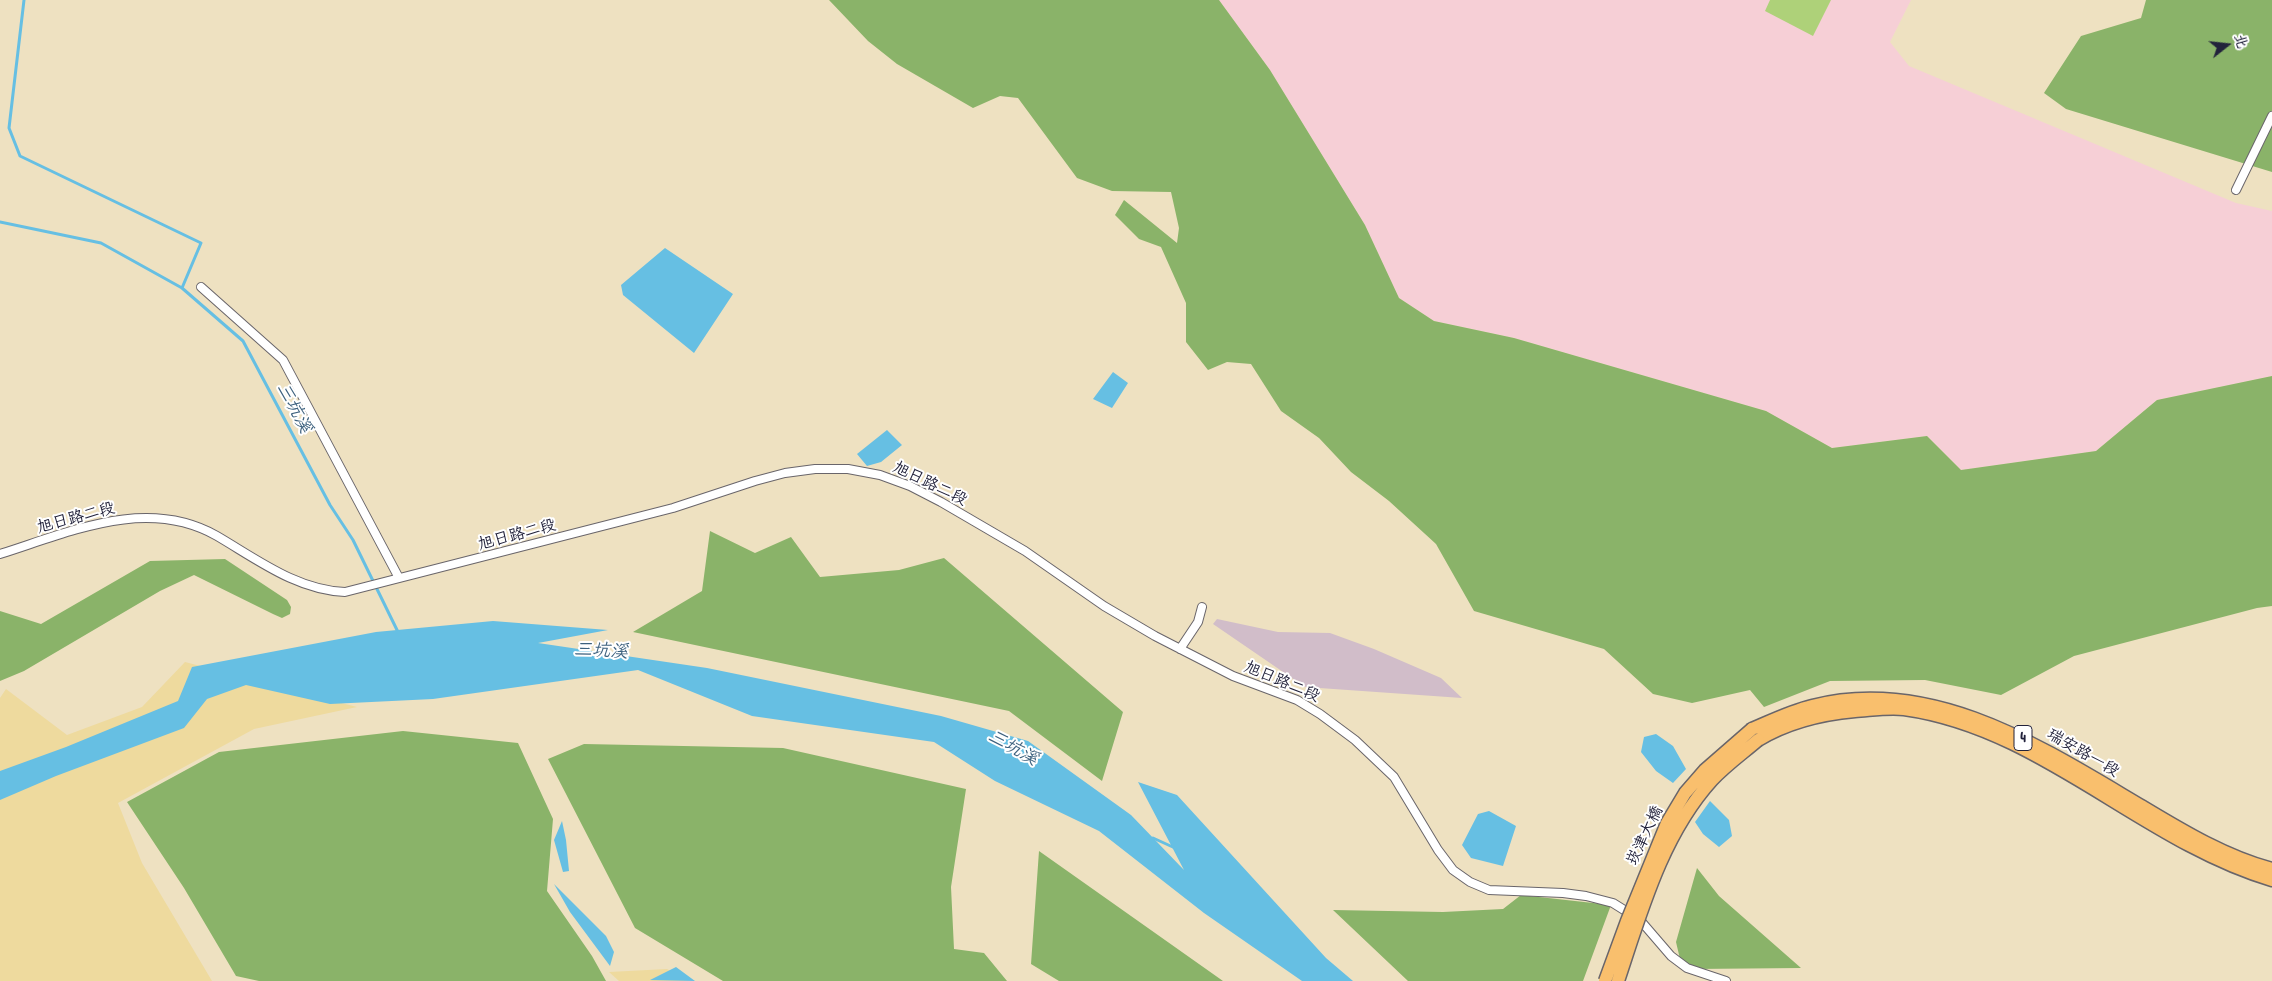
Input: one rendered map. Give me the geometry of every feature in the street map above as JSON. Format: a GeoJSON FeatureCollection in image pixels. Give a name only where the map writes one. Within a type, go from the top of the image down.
{"type":"FeatureCollection","features":[{"type":"Feature","properties":{"kind":"main road","name":"瑞安路一段"},"geometry":{"type":"LineString","coordinates":[[1755,735],[1812,706],[1836,702],[1890,699],[1920,702],[1943,707],[2040,746],[2213,846],[2272,869]]}},
{"type":"Feature","properties":{"kind":"main road","name":"瑞安路一段"},"geometry":{"type":"LineString","coordinates":[[1755,735],[1772,732],[1800,722],[1836,713],[1902,709],[1971,725],[2057,766],[2159,830],[2221,860],[2272,880]]}},
{"type":"Feature","properties":{"kind":"main road","name":"崁津大橋"},"geometry":{"type":"LineString","coordinates":[[1606,981],[1627,921],[1667,823],[1685,794],[1705,770],[1755,735]]}},
{"type":"Feature","properties":{"kind":"main road","name":"崁津大橋"},"geometry":{"type":"LineString","coordinates":[[1618,981],[1642,906],[1682,821],[1712,780],[1755,735]]}},
{"type":"Feature","properties":{"kind":"street"},"geometry":{"type":"LineString","coordinates":[[2236,190],[2272,116]]}},
{"type":"Feature","properties":{"kind":"street"},"geometry":{"type":"LineString","coordinates":[[200,287],[283,360],[396,579]]}},
{"type":"Feature","properties":{"kind":"street","name":"旭日路二段"},"geometry":{"type":"LineString","coordinates":[[0,554],[110,520],[152,517],[174,520],[209,532],[269,568],[311,586],[328,591],[345,592],[364,589],[396,579],[673,508],[755,480],[785,473],[815,469],[848,469],[880,475],[910,486],[941,502],[1052,568],[1124,619],[1233,676],[1297,700],[1320,714],[1355,740],[1394,777],[1438,850],[1453,870],[1470,882],[1489,890],[1563,893],[1586,896],[1613,903],[1640,920],[1671,956],[1687,968],[1726,981]]}},
{"type":"Feature","properties":{"kind":"street"},"geometry":{"type":"LineString","coordinates":[[1180,649],[1198,622],[1202,607]]}},
{"type":"Feature","properties":{"kind":"shaded area"},"geometry":{"type":"Polygon","coordinates":[[[1219,0],[1911,0],[1890,42],[1909,66],[2236,203],[2272,211],[2272,376],[2157,400],[2096,451],[1961,470],[1927,436],[1832,448],[1766,411],[1514,338],[1434,321],[1399,298],[1365,225],[1270,70],[1219,0]]]}},
{"type":"Feature","properties":{"kind":"shaded area"},"geometry":{"type":"Polygon","coordinates":[[[1217,619],[1278,632],[1330,633],[1374,649],[1441,678],[1462,698],[1305,687],[1213,624],[1217,619]]]}},
{"type":"Feature","properties":{"kind":"green space"},"geometry":{"type":"Polygon","coordinates":[[[829,0],[1219,0],[1270,70],[1365,225],[1399,298],[1434,321],[1514,338],[1766,411],[1832,448],[1927,436],[1961,470],[2096,451],[2157,400],[2272,376],[2272,606],[2257,608],[2074,656],[2001,695],[1925,680],[1830,681],[1764,707],[1750,690],[1692,703],[1653,694],[1604,649],[1474,611],[1436,544],[1389,501],[1351,472],[1319,438],[1281,411],[1251,364],[1227,362],[1208,370],[1186,342],[1186,303],[1161,247],[1139,239],[1115,215],[1124,200],[1177,243],[1179,228],[1171,192],[1112,191],[1077,178],[1018,98],[1000,96],[973,108],[897,64],[868,41],[829,0]]]}},
{"type":"Feature","properties":{"kind":"green space"},"geometry":{"type":"Polygon","coordinates":[[[1770,0],[1831,0],[1813,36],[1765,11],[1770,0]]]}},
{"type":"Feature","properties":{"kind":"green space"},"geometry":{"type":"Polygon","coordinates":[[[2146,0],[2272,0],[2272,172],[2066,109],[2044,93],[2081,36],[2141,18],[2146,0]]]}},
{"type":"Feature","properties":{"kind":"green space"},"geometry":{"type":"Polygon","coordinates":[[[710,531],[755,553],[791,537],[820,577],[899,570],[944,558],[1123,712],[1102,781],[1009,711],[633,632],[702,591],[710,531]]]}},
{"type":"Feature","properties":{"kind":"green space"},"geometry":{"type":"Polygon","coordinates":[[[225,559],[287,600],[291,607],[290,614],[282,618],[194,575],[160,591],[24,671],[0,681],[0,611],[41,624],[150,561],[225,559]]]}},
{"type":"Feature","properties":{"kind":"green space"},"geometry":{"type":"Polygon","coordinates":[[[403,731],[518,743],[553,819],[547,891],[592,956],[606,981],[259,981],[236,976],[184,888],[127,802],[219,752],[403,731]]]}},
{"type":"Feature","properties":{"kind":"green space"},"geometry":{"type":"Polygon","coordinates":[[[584,744],[783,748],[966,789],[951,887],[954,949],[984,953],[1007,981],[723,981],[635,928],[548,759],[584,744]]]}},
{"type":"Feature","properties":{"kind":"green space"},"geometry":{"type":"Polygon","coordinates":[[[1039,851],[1223,981],[1059,981],[1031,964],[1039,851]]]}},
{"type":"Feature","properties":{"kind":"green space"},"geometry":{"type":"Polygon","coordinates":[[[1697,868],[1719,896],[1801,968],[1694,969],[1680,959],[1676,942],[1697,868]]]}},
{"type":"Feature","properties":{"kind":"green space"},"geometry":{"type":"Polygon","coordinates":[[[1521,895],[1611,905],[1583,981],[1408,981],[1333,910],[1443,912],[1503,909],[1521,895]]]}},
{"type":"Feature","properties":{"kind":"sand"},"geometry":{"type":"Polygon","coordinates":[[[185,662],[357,707],[254,729],[118,803],[142,863],[212,981],[0,981],[0,698],[6,689],[67,735],[142,707],[185,662]]]}},
{"type":"Feature","properties":{"kind":"sand"},"geometry":{"type":"Polygon","coordinates":[[[667,969],[690,981],[619,981],[609,972],[667,969]]]}},
{"type":"Feature","properties":{"kind":"water"},"geometry":{"type":"Polygon","coordinates":[[[665,248],[733,294],[694,353],[623,295],[621,285],[665,248]]]}},
{"type":"Feature","properties":{"kind":"water"},"geometry":{"type":"Polygon","coordinates":[[[1113,372],[1128,383],[1112,408],[1093,399],[1113,372]]]}},
{"type":"Feature","properties":{"kind":"water"},"geometry":{"type":"Polygon","coordinates":[[[887,430],[902,445],[881,462],[867,466],[857,454],[887,430]]]}},
{"type":"Feature","properties":{"kind":"water"},"geometry":{"type":"Polygon","coordinates":[[[493,621],[608,630],[538,643],[707,668],[941,716],[1028,741],[1131,815],[1184,870],[1138,782],[1177,795],[1326,958],[1353,981],[1302,981],[1204,913],[1099,831],[995,781],[934,742],[752,716],[638,670],[433,699],[330,704],[246,685],[207,699],[184,728],[56,776],[0,800],[0,771],[66,747],[178,701],[192,667],[376,632],[493,621]]]}},
{"type":"Feature","properties":{"kind":"water"},"geometry":{"type":"Polygon","coordinates":[[[1656,734],[1673,746],[1686,769],[1673,783],[1656,771],[1641,752],[1644,737],[1656,734]]]}},
{"type":"Feature","properties":{"kind":"water"},"geometry":{"type":"Polygon","coordinates":[[[1710,801],[1729,820],[1732,836],[1719,847],[1703,834],[1695,822],[1710,801]]]}},
{"type":"Feature","properties":{"kind":"water"},"geometry":{"type":"Polygon","coordinates":[[[1489,811],[1516,826],[1503,866],[1471,858],[1462,845],[1478,814],[1489,811]]]}},
{"type":"Feature","properties":{"kind":"water"},"geometry":{"type":"Polygon","coordinates":[[[562,821],[569,871],[563,872],[554,840],[562,821]]]}},
{"type":"Feature","properties":{"kind":"water"},"geometry":{"type":"Polygon","coordinates":[[[554,884],[606,936],[614,952],[610,966],[570,912],[554,884]]]}},
{"type":"Feature","properties":{"kind":"water"},"geometry":{"type":"Polygon","coordinates":[[[676,967],[695,981],[650,980],[676,967]]]}},
{"type":"Feature","properties":{"kind":"waterway"},"geometry":{"type":"LineString","coordinates":[[24,0],[9,128],[20,156],[201,243],[182,288]]}},
{"type":"Feature","properties":{"kind":"waterway","name":"三坑溪"},"geometry":{"type":"LineString","coordinates":[[0,222],[101,243],[182,288],[243,341],[330,505],[353,540],[398,632]]}},
{"type":"Feature","properties":{"kind":"waterway","name":"三坑溪"},"geometry":{"type":"LineString","coordinates":[[1153,838],[1175,848]]}}]}
